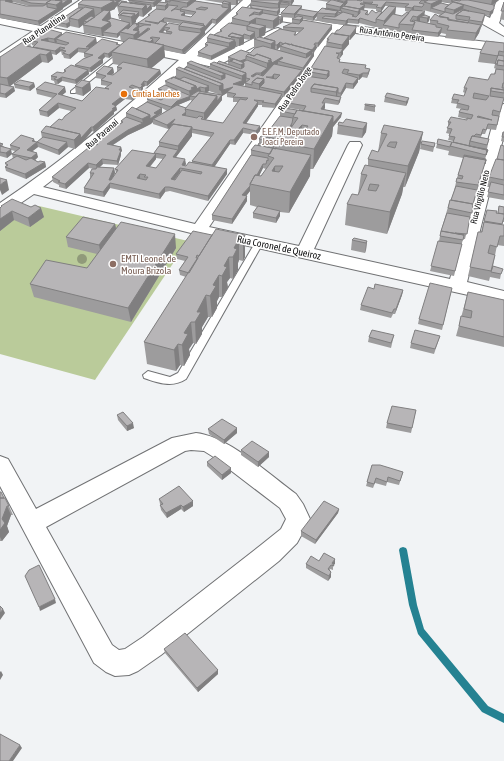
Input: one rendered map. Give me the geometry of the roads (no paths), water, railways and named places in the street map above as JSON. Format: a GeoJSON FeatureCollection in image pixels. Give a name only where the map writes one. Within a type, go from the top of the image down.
{"type":"FeatureCollection","features":[{"type":"Feature","properties":{"kind":"street","name":"Rua Planaltina"},"geometry":{"type":"LineString","coordinates":[[0,58],[85,0]]}},
{"type":"Feature","properties":{"kind":"street","name":"Rua Paranaí"},"geometry":{"type":"LineString","coordinates":[[0,210],[32,189],[95,142],[186,58],[233,9],[249,0]]}},
{"type":"Feature","properties":{"kind":"street"},"geometry":{"type":"LineString","coordinates":[[422,0],[484,18],[494,23],[504,33]]}},
{"type":"Feature","properties":{"kind":"street"},"geometry":{"type":"LineString","coordinates":[[494,23],[502,0]]}},
{"type":"Feature","properties":{"kind":"street","name":"Rua Antônio Pereira"},"geometry":{"type":"LineString","coordinates":[[233,9],[296,21],[315,21],[337,27],[504,48]]}},
{"type":"Feature","properties":{"kind":"street"},"geometry":{"type":"LineString","coordinates":[[0,20],[214,64],[296,21]]}},
{"type":"Feature","properties":{"kind":"street","name":"Rua Pedro Jorge"},"geometry":{"type":"LineString","coordinates":[[199,230],[285,98],[337,27]]}},
{"type":"Feature","properties":{"kind":"street"},"geometry":{"type":"LineString","coordinates":[[116,43],[127,33]]}},
{"type":"Feature","properties":{"kind":"street","name":"Rua Virgílio Neto"},"geometry":{"type":"LineString","coordinates":[[457,286],[504,108]]}},
{"type":"Feature","properties":{"kind":"street"},"geometry":{"type":"LineString","coordinates":[[304,252],[355,145]]}},
{"type":"Feature","properties":{"kind":"street","name":"Rua Coronel de Queiroz"},"geometry":{"type":"LineString","coordinates":[[32,189],[79,202],[199,230],[504,297]]}},
{"type":"Feature","properties":{"kind":"street"},"geometry":{"type":"LineString","coordinates":[[0,465],[103,654],[115,663],[129,662],[258,563],[289,536],[298,519],[295,511],[288,501],[220,450],[212,445],[194,441],[180,444],[32,523]]}},
{"type":"Feature","properties":{"kind":"lane"},"geometry":{"type":"LineString","coordinates":[[73,92],[131,46]]}},
{"type":"Feature","properties":{"kind":"lane"},"geometry":{"type":"LineString","coordinates":[[148,375],[170,381],[178,380],[182,376],[259,243]]}},
{"type":"Feature","properties":{"kind":"waterway"},"geometry":{"type":"LineString","coordinates":[[403,550],[413,605],[421,631],[485,709],[504,719]]}},
{"type":"Feature","properties":{"kind":"place","name":"Cintia Lanches"},"geometry":{"type":"Point","coordinates":[124,94]}},
{"type":"Feature","properties":{"kind":"place","name":"E.E.F.M. Deputado Joaci Pereira"},"geometry":{"type":"Point","coordinates":[254,137]}},
{"type":"Feature","properties":{"kind":"place","name":"EMTI Leonel de Moura Brizola"},"geometry":{"type":"Point","coordinates":[113,264]}}]}
